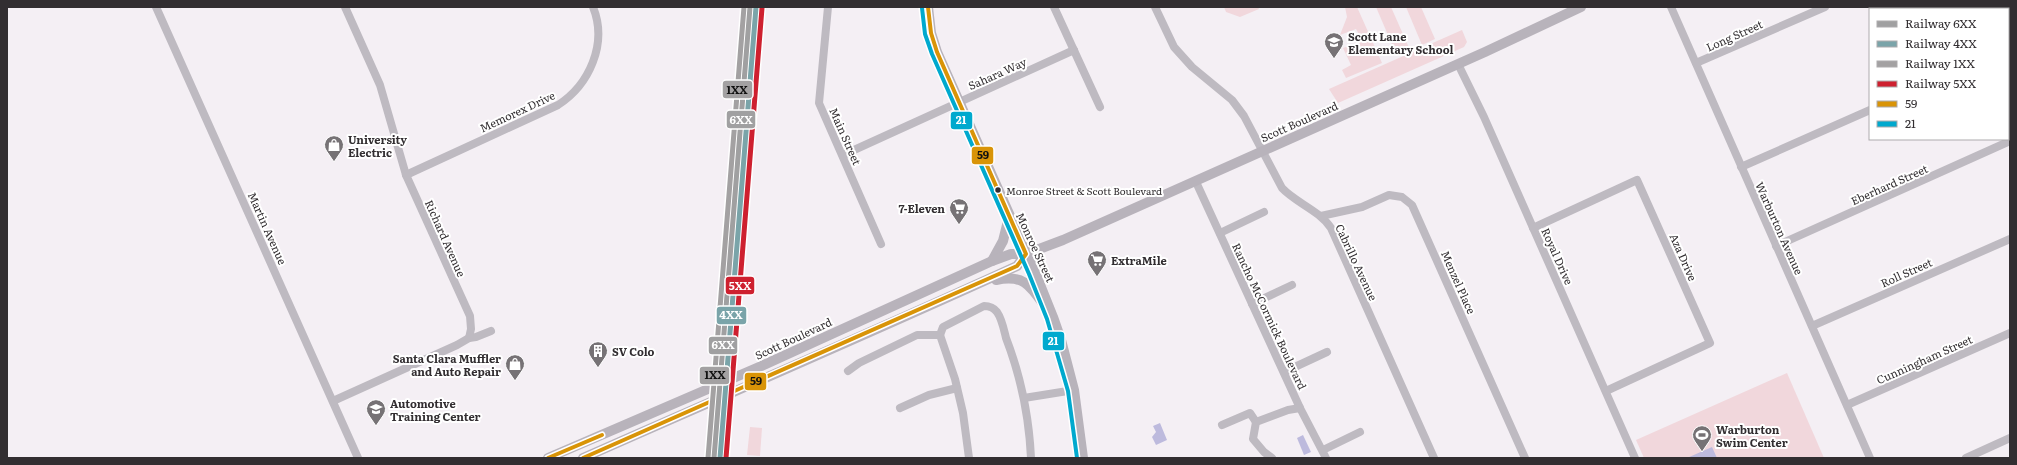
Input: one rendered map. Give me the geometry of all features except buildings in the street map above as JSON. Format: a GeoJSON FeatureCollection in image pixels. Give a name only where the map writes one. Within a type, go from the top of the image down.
{"type":"FeatureCollection","features":[{"type":"Feature","properties":{"kind":"main road","name":"Monroe Street"},"geometry":{"type":"LineString","coordinates":[[928,7],[931,33],[937,52],[958,103],[1053,317],[1074,390],[1083,458]]}},
{"type":"Feature","properties":{"kind":"main road","name":"Scott Boulevard"},"geometry":{"type":"LineString","coordinates":[[548,458],[687,398],[992,261],[1011,254],[1026,254],[1063,240],[1196,182],[1581,7]]}},
{"type":"Feature","properties":{"kind":"main road"},"geometry":{"type":"LineString","coordinates":[[992,261],[1003,241],[1009,217]]}},
{"type":"Feature","properties":{"kind":"main road","name":"Scott Boulevard"},"geometry":{"type":"LineString","coordinates":[[583,458],[758,380],[912,315],[1018,266],[1026,254]]}},
{"type":"Feature","properties":{"kind":"main road"},"geometry":{"type":"LineString","coordinates":[[976,285],[1006,278],[1020,280],[1032,288],[1053,317]]}},
{"type":"Feature","properties":{"kind":"street","name":"Martin Avenue"},"geometry":{"type":"LineString","coordinates":[[156,7],[334,401],[358,458]]}},
{"type":"Feature","properties":{"kind":"street","name":"Richard Avenue"},"geometry":{"type":"LineString","coordinates":[[345,7],[380,85],[406,175],[470,316],[471,329],[469,338]]}},
{"type":"Feature","properties":{"kind":"street","name":"Memorex Drive"},"geometry":{"type":"LineString","coordinates":[[406,175],[551,109],[569,98],[585,79],[594,60],[598,38],[594,7]]}},
{"type":"Feature","properties":{"kind":"street","name":"Main Street"},"geometry":{"type":"LineString","coordinates":[[828,7],[820,103],[881,244]]}},
{"type":"Feature","properties":{"kind":"street"},"geometry":{"type":"LineString","coordinates":[[1054,7],[1100,107]]}},
{"type":"Feature","properties":{"kind":"street","name":"Cabrillo Avenue"},"geometry":{"type":"LineString","coordinates":[[1155,7],[1174,47],[1192,67],[1232,100],[1244,116],[1282,188],[1288,195],[1321,216],[1330,228],[1434,458]]}},
{"type":"Feature","properties":{"kind":"street","name":"Warburton Avenue"},"geometry":{"type":"LineString","coordinates":[[1671,7],[1870,458]]}},
{"type":"Feature","properties":{"kind":"street","name":"Long Street"},"geometry":{"type":"LineString","coordinates":[[1696,63],[1825,7]]}},
{"type":"Feature","properties":{"kind":"street","name":"Sahara Way"},"geometry":{"type":"LineString","coordinates":[[843,155],[1074,50]]}},
{"type":"Feature","properties":{"kind":"street","name":"Royal Drive"},"geometry":{"type":"LineString","coordinates":[[1458,64],[1484,117],[1635,458]]}},
{"type":"Feature","properties":{"kind":"street"},"geometry":{"type":"LineString","coordinates":[[1741,167],[1869,110]]}},
{"type":"Feature","properties":{"kind":"street","name":"Eberhard Street"},"geometry":{"type":"LineString","coordinates":[[1776,246],[2010,141]]}},
{"type":"Feature","properties":{"kind":"street","name":"Aza Drive"},"geometry":{"type":"LineString","coordinates":[[1533,228],[1637,180],[1710,343],[1606,391]]}},
{"type":"Feature","properties":{"kind":"street","name":"Rancho McCormick Boulevard"},"geometry":{"type":"LineString","coordinates":[[1196,182],[1300,408],[1326,458]]}},
{"type":"Feature","properties":{"kind":"street","name":"Menzel Place"},"geometry":{"type":"LineString","coordinates":[[1321,216],[1362,206],[1389,195],[1402,197],[1412,205],[1525,458]]}},
{"type":"Feature","properties":{"kind":"street"},"geometry":{"type":"LineString","coordinates":[[1220,233],[1264,212]]}},
{"type":"Feature","properties":{"kind":"street","name":"Roll Street"},"geometry":{"type":"LineString","coordinates":[[1812,326],[2010,239]]}},
{"type":"Feature","properties":{"kind":"street"},"geometry":{"type":"LineString","coordinates":[[1252,304],[1292,285]]}},
{"type":"Feature","properties":{"kind":"street"},"geometry":{"type":"LineString","coordinates":[[969,458],[963,413],[957,388],[940,335],[943,327],[984,306],[990,306],[997,311],[1014,359],[1024,398],[1030,432],[1031,458]]}},
{"type":"Feature","properties":{"kind":"street"},"geometry":{"type":"LineString","coordinates":[[334,401],[457,345],[469,338],[491,331]]}},
{"type":"Feature","properties":{"kind":"street","name":"Cunningham Street"},"geometry":{"type":"LineString","coordinates":[[1847,405],[2010,333]]}},
{"type":"Feature","properties":{"kind":"street"},"geometry":{"type":"LineString","coordinates":[[848,371],[859,363],[917,335],[940,335]]}},
{"type":"Feature","properties":{"kind":"street"},"geometry":{"type":"LineString","coordinates":[[1284,372],[1327,352]]}},
{"type":"Feature","properties":{"kind":"street"},"geometry":{"type":"LineString","coordinates":[[900,408],[930,395],[957,388]]}},
{"type":"Feature","properties":{"kind":"street"},"geometry":{"type":"LineString","coordinates":[[1024,398],[1074,390]]}},
{"type":"Feature","properties":{"kind":"street"},"geometry":{"type":"LineString","coordinates":[[1256,422],[1288,410],[1300,408]]}},
{"type":"Feature","properties":{"kind":"street"},"geometry":{"type":"LineString","coordinates":[[1222,425],[1250,413],[1256,422],[1253,439],[1264,452],[1272,458]]}},
{"type":"Feature","properties":{"kind":"street"},"geometry":{"type":"LineString","coordinates":[[1322,450],[1360,432]]}},
{"type":"Feature","properties":{"kind":"street"},"geometry":{"type":"LineString","coordinates":[[1966,458],[2010,438]]}},
{"type":"Feature","properties":{"kind":"shaded area"},"geometry":{"type":"Polygon","coordinates":[[[1224,7],[1258,7],[1259,9],[1240,17],[1226,12],[1224,7]]]}},
{"type":"Feature","properties":{"kind":"shaded area"},"geometry":{"type":"Polygon","coordinates":[[[1345,7],[1357,7],[1382,63],[1346,78],[1342,70],[1351,65],[1343,48],[1354,44],[1360,36],[1356,29],[1340,35],[1347,17],[1345,7]]]}},
{"type":"Feature","properties":{"kind":"shaded area"},"geometry":{"type":"Polygon","coordinates":[[[1376,7],[1391,7],[1410,50],[1397,56],[1376,7]]]}},
{"type":"Feature","properties":{"kind":"shaded area"},"geometry":{"type":"Polygon","coordinates":[[[1406,7],[1421,7],[1435,39],[1422,45],[1406,7]]]}},
{"type":"Feature","properties":{"kind":"shaded area"},"geometry":{"type":"Polygon","coordinates":[[[1462,30],[1467,42],[1464,47],[1338,103],[1329,89],[1462,30]]]}},
{"type":"Feature","properties":{"kind":"shaded area"},"geometry":{"type":"Polygon","coordinates":[[[1787,373],[1824,458],[1644,458],[1636,440],[1787,373]]]}},
{"type":"Feature","properties":{"kind":"shaded area"},"geometry":{"type":"Polygon","coordinates":[[[1160,423],[1167,440],[1156,445],[1152,437],[1156,432],[1153,426],[1160,423]]]}},
{"type":"Feature","properties":{"kind":"shaded area"},"geometry":{"type":"Polygon","coordinates":[[[750,427],[762,428],[760,456],[747,455],[750,427]]]}},
{"type":"Feature","properties":{"kind":"shaded area"},"geometry":{"type":"Polygon","coordinates":[[[1303,435],[1311,452],[1304,455],[1297,438],[1303,435]]]}},
{"type":"Feature","properties":{"kind":"shaded area"},"geometry":{"type":"Polygon","coordinates":[[[1712,447],[1717,458],[1687,458],[1712,447]]]}},
{"type":"Feature","properties":{"kind":"rail line","name":"1XX"},"geometry":{"type":"LineString","coordinates":[[708,458],[744,7]]}},
{"type":"Feature","properties":{"kind":"rail line","name":"6XX"},"geometry":{"type":"LineString","coordinates":[[714,458],[750,7]]}},
{"type":"Feature","properties":{"kind":"rail line","name":"4XX"},"geometry":{"type":"LineString","coordinates":[[720,458],[756,7]]}},
{"type":"Feature","properties":{"kind":"rail line","name":"5XX"},"geometry":{"type":"LineString","coordinates":[[726,458],[762,8]]}},
{"type":"Feature","properties":{"kind":"transit line","name":"59"},"geometry":{"type":"LineString","coordinates":[[583,458],[1017,266],[1026,254],[937,52],[931,33],[928,7]]}},
{"type":"Feature","properties":{"kind":"transit line","name":"21"},"geometry":{"type":"LineString","coordinates":[[922,8],[925,34],[932,54],[1029,274],[1047,319],[1068,391],[1077,458]]}},
{"type":"Feature","properties":{"kind":"transit line","name":"59"},"geometry":{"type":"LineString","coordinates":[[548,458],[602,435]]}},
{"type":"Feature","properties":{"kind":"place","name":"Scott Lane Elementary School"},"geometry":{"type":"Point","coordinates":[1334,59]}},
{"type":"Feature","properties":{"kind":"place","name":"University Electric"},"geometry":{"type":"Point","coordinates":[334,162]}},
{"type":"Feature","properties":{"kind":"place","name":"Monroe Street & Scott Boulevard"},"geometry":{"type":"Point","coordinates":[998,190]}},
{"type":"Feature","properties":{"kind":"place","name":"7-Eleven"},"geometry":{"type":"Point","coordinates":[959,225]}},
{"type":"Feature","properties":{"kind":"place","name":"ExtraMile"},"geometry":{"type":"Point","coordinates":[1097,277]}},
{"type":"Feature","properties":{"kind":"place","name":"SV Colo"},"geometry":{"type":"Point","coordinates":[598,368]}},
{"type":"Feature","properties":{"kind":"place","name":"Santa Clara Muffler and Auto Repair"},"geometry":{"type":"Point","coordinates":[515,381]}},
{"type":"Feature","properties":{"kind":"place","name":"Automotive Training Center"},"geometry":{"type":"Point","coordinates":[376,426]}},
{"type":"Feature","properties":{"kind":"place","name":"Warburton Swim Center"},"geometry":{"type":"Point","coordinates":[1702,452]}}]}
